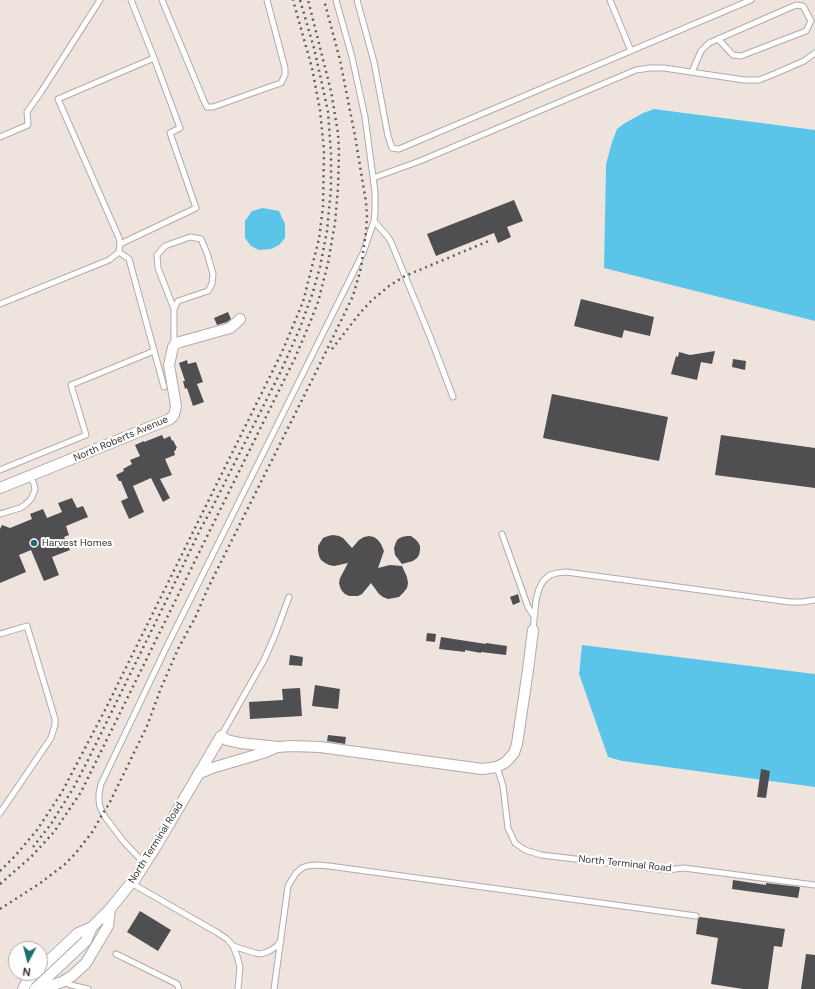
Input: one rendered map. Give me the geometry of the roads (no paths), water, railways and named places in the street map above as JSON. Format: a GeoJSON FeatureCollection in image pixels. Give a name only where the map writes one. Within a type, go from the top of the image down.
{"type":"FeatureCollection","features":[{"type":"Feature","properties":{"kind":"street"},"geometry":{"type":"LineString","coordinates":[[174,346],[180,342],[230,328],[240,319]]}},
{"type":"Feature","properties":{"kind":"street","name":"North Roberts Avenue"},"geometry":{"type":"LineString","coordinates":[[0,488],[170,419],[174,415],[176,406],[169,365],[174,346]]}},
{"type":"Feature","properties":{"kind":"street"},"geometry":{"type":"LineString","coordinates":[[221,736],[227,740],[240,743],[278,747],[305,746],[482,769],[498,767],[506,762],[514,753],[518,744],[532,630]]}},
{"type":"Feature","properties":{"kind":"street","name":"North Terminal Road"},"geometry":{"type":"LineString","coordinates":[[36,989],[86,941],[92,927],[134,881],[221,736]]}},
{"type":"Feature","properties":{"kind":"street"},"geometry":{"type":"LineString","coordinates":[[198,774],[212,768],[278,747]]}},
{"type":"Feature","properties":{"kind":"street","name":"North Terminal Road"},"geometry":{"type":"LineString","coordinates":[[36,989],[62,982],[72,976],[86,963],[108,926],[110,909]]}},
{"type":"Feature","properties":{"kind":"street","name":"North Terminal Road"},"geometry":{"type":"LineString","coordinates":[[48,961],[78,932],[92,927]]}},
{"type":"Feature","properties":{"kind":"lane"},"geometry":{"type":"LineString","coordinates":[[0,137],[28,125],[27,112],[100,0]]}},
{"type":"Feature","properties":{"kind":"lane"},"geometry":{"type":"LineString","coordinates":[[120,244],[196,208],[170,133],[180,128],[131,0]]}},
{"type":"Feature","properties":{"kind":"lane"},"geometry":{"type":"LineString","coordinates":[[162,0],[204,101],[208,106],[213,107],[281,83],[285,75],[285,68],[267,0]]}},
{"type":"Feature","properties":{"kind":"lane"},"geometry":{"type":"LineString","coordinates":[[144,863],[124,842],[105,817],[100,807],[99,800],[101,784],[171,639],[363,253],[374,221],[375,202],[373,178],[365,118],[352,57],[336,0]]}},
{"type":"Feature","properties":{"kind":"lane"},"geometry":{"type":"LineString","coordinates":[[357,0],[374,62],[388,136],[392,148],[399,149],[751,0]]}},
{"type":"Feature","properties":{"kind":"lane"},"geometry":{"type":"LineString","coordinates":[[610,0],[631,51]]}},
{"type":"Feature","properties":{"kind":"lane"},"geometry":{"type":"LineString","coordinates":[[692,72],[700,51],[710,43],[718,39],[796,5],[804,6],[811,21],[806,30],[741,56],[733,55],[718,39]]}},
{"type":"Feature","properties":{"kind":"lane"},"geometry":{"type":"LineString","coordinates":[[373,178],[420,161],[636,70],[664,68],[744,80],[759,80],[804,61],[815,53]]}},
{"type":"Feature","properties":{"kind":"lane"},"geometry":{"type":"LineString","coordinates":[[0,304],[108,260],[119,252],[119,238],[58,99],[154,58]]}},
{"type":"Feature","properties":{"kind":"lane"},"geometry":{"type":"LineString","coordinates":[[374,221],[391,242],[453,397]]}},
{"type":"Feature","properties":{"kind":"lane"},"geometry":{"type":"LineString","coordinates":[[174,309],[178,301],[208,291],[212,284],[213,274],[201,239],[190,237],[165,246],[157,255],[158,268],[174,309],[174,346]]}},
{"type":"Feature","properties":{"kind":"lane"},"geometry":{"type":"LineString","coordinates":[[119,252],[129,259],[164,387]]}},
{"type":"Feature","properties":{"kind":"lane"},"geometry":{"type":"LineString","coordinates":[[0,470],[86,435],[71,385],[154,351]]}},
{"type":"Feature","properties":{"kind":"lane"},"geometry":{"type":"LineString","coordinates":[[0,514],[20,508],[26,505],[31,499],[34,484],[30,476]]}},
{"type":"Feature","properties":{"kind":"lane"},"geometry":{"type":"LineString","coordinates":[[502,534],[528,607],[534,616]]}},
{"type":"Feature","properties":{"kind":"lane"},"geometry":{"type":"LineString","coordinates":[[532,630],[536,600],[543,581],[550,575],[566,572],[790,602],[815,600]]}},
{"type":"Feature","properties":{"kind":"lane"},"geometry":{"type":"LineString","coordinates":[[221,736],[264,660],[275,635],[288,597]]}},
{"type":"Feature","properties":{"kind":"lane"},"geometry":{"type":"LineString","coordinates":[[0,634],[27,626],[55,719],[55,725],[51,738],[0,813]]}},
{"type":"Feature","properties":{"kind":"lane","name":"North Terminal Road"},"geometry":{"type":"LineString","coordinates":[[498,767],[503,786],[508,828],[515,843],[525,850],[541,855],[667,870],[684,868],[815,886]]}},
{"type":"Feature","properties":{"kind":"lane"},"geometry":{"type":"LineString","coordinates":[[274,989],[288,886],[296,873],[307,866],[317,865],[696,916]]}},
{"type":"Feature","properties":{"kind":"lane"},"geometry":{"type":"LineString","coordinates":[[131,883],[218,933],[233,946],[248,952],[260,954],[266,952],[276,946],[281,939]]}},
{"type":"Feature","properties":{"kind":"lane"},"geometry":{"type":"LineString","coordinates":[[233,946],[240,967],[238,989]]}},
{"type":"Feature","properties":{"kind":"lane"},"geometry":{"type":"LineString","coordinates":[[116,954],[178,984],[179,989]]}},
{"type":"Feature","properties":{"kind":"lane"},"geometry":{"type":"LineString","coordinates":[[62,982],[88,989]]}},
{"type":"Feature","properties":{"kind":"water"},"geometry":{"type":"Polygon","coordinates":[[[654,109],[815,130],[815,321],[604,268],[606,164],[612,142],[617,129],[643,113],[654,109]]]}},
{"type":"Feature","properties":{"kind":"water"},"geometry":{"type":"Polygon","coordinates":[[[263,208],[279,211],[285,224],[285,238],[279,245],[271,249],[259,250],[251,246],[245,238],[245,221],[252,211],[263,208]]]}},
{"type":"Feature","properties":{"kind":"water"},"geometry":{"type":"Polygon","coordinates":[[[582,645],[815,674],[815,787],[622,761],[608,757],[579,674],[582,645]]]}},
{"type":"Feature","properties":{"kind":"railway"},"geometry":{"type":"LineString","coordinates":[[0,871],[37,830],[62,792],[105,710],[282,352],[303,302],[319,239],[323,207],[324,150],[320,110],[312,68],[293,0]]}},
{"type":"Feature","properties":{"kind":"railway"},"geometry":{"type":"LineString","coordinates":[[33,847],[51,824],[74,787],[88,760],[201,528],[281,371],[300,328],[313,292],[320,267],[327,231],[331,188],[331,153],[328,112],[314,48],[300,0]]}},
{"type":"Feature","properties":{"kind":"railway"},"geometry":{"type":"LineString","coordinates":[[0,884],[31,857],[54,832],[81,792],[295,358],[318,302],[328,263],[335,223],[339,152],[338,133],[331,91],[308,0]]}},
{"type":"Feature","properties":{"kind":"railway"},"geometry":{"type":"LineString","coordinates":[[0,909],[39,884],[64,865],[75,854],[93,831],[109,804],[147,726],[161,688],[178,649],[195,618],[208,588],[353,296],[361,268],[366,232],[366,202],[340,60],[324,0]]}},
{"type":"Feature","properties":{"kind":"railway"},"geometry":{"type":"LineString","coordinates":[[332,349],[360,313],[371,301],[389,286],[405,276],[491,240]]}},
{"type":"Feature","properties":{"kind":"place","name":"Harvest Homes"},"geometry":{"type":"Point","coordinates":[34,543]}}]}
